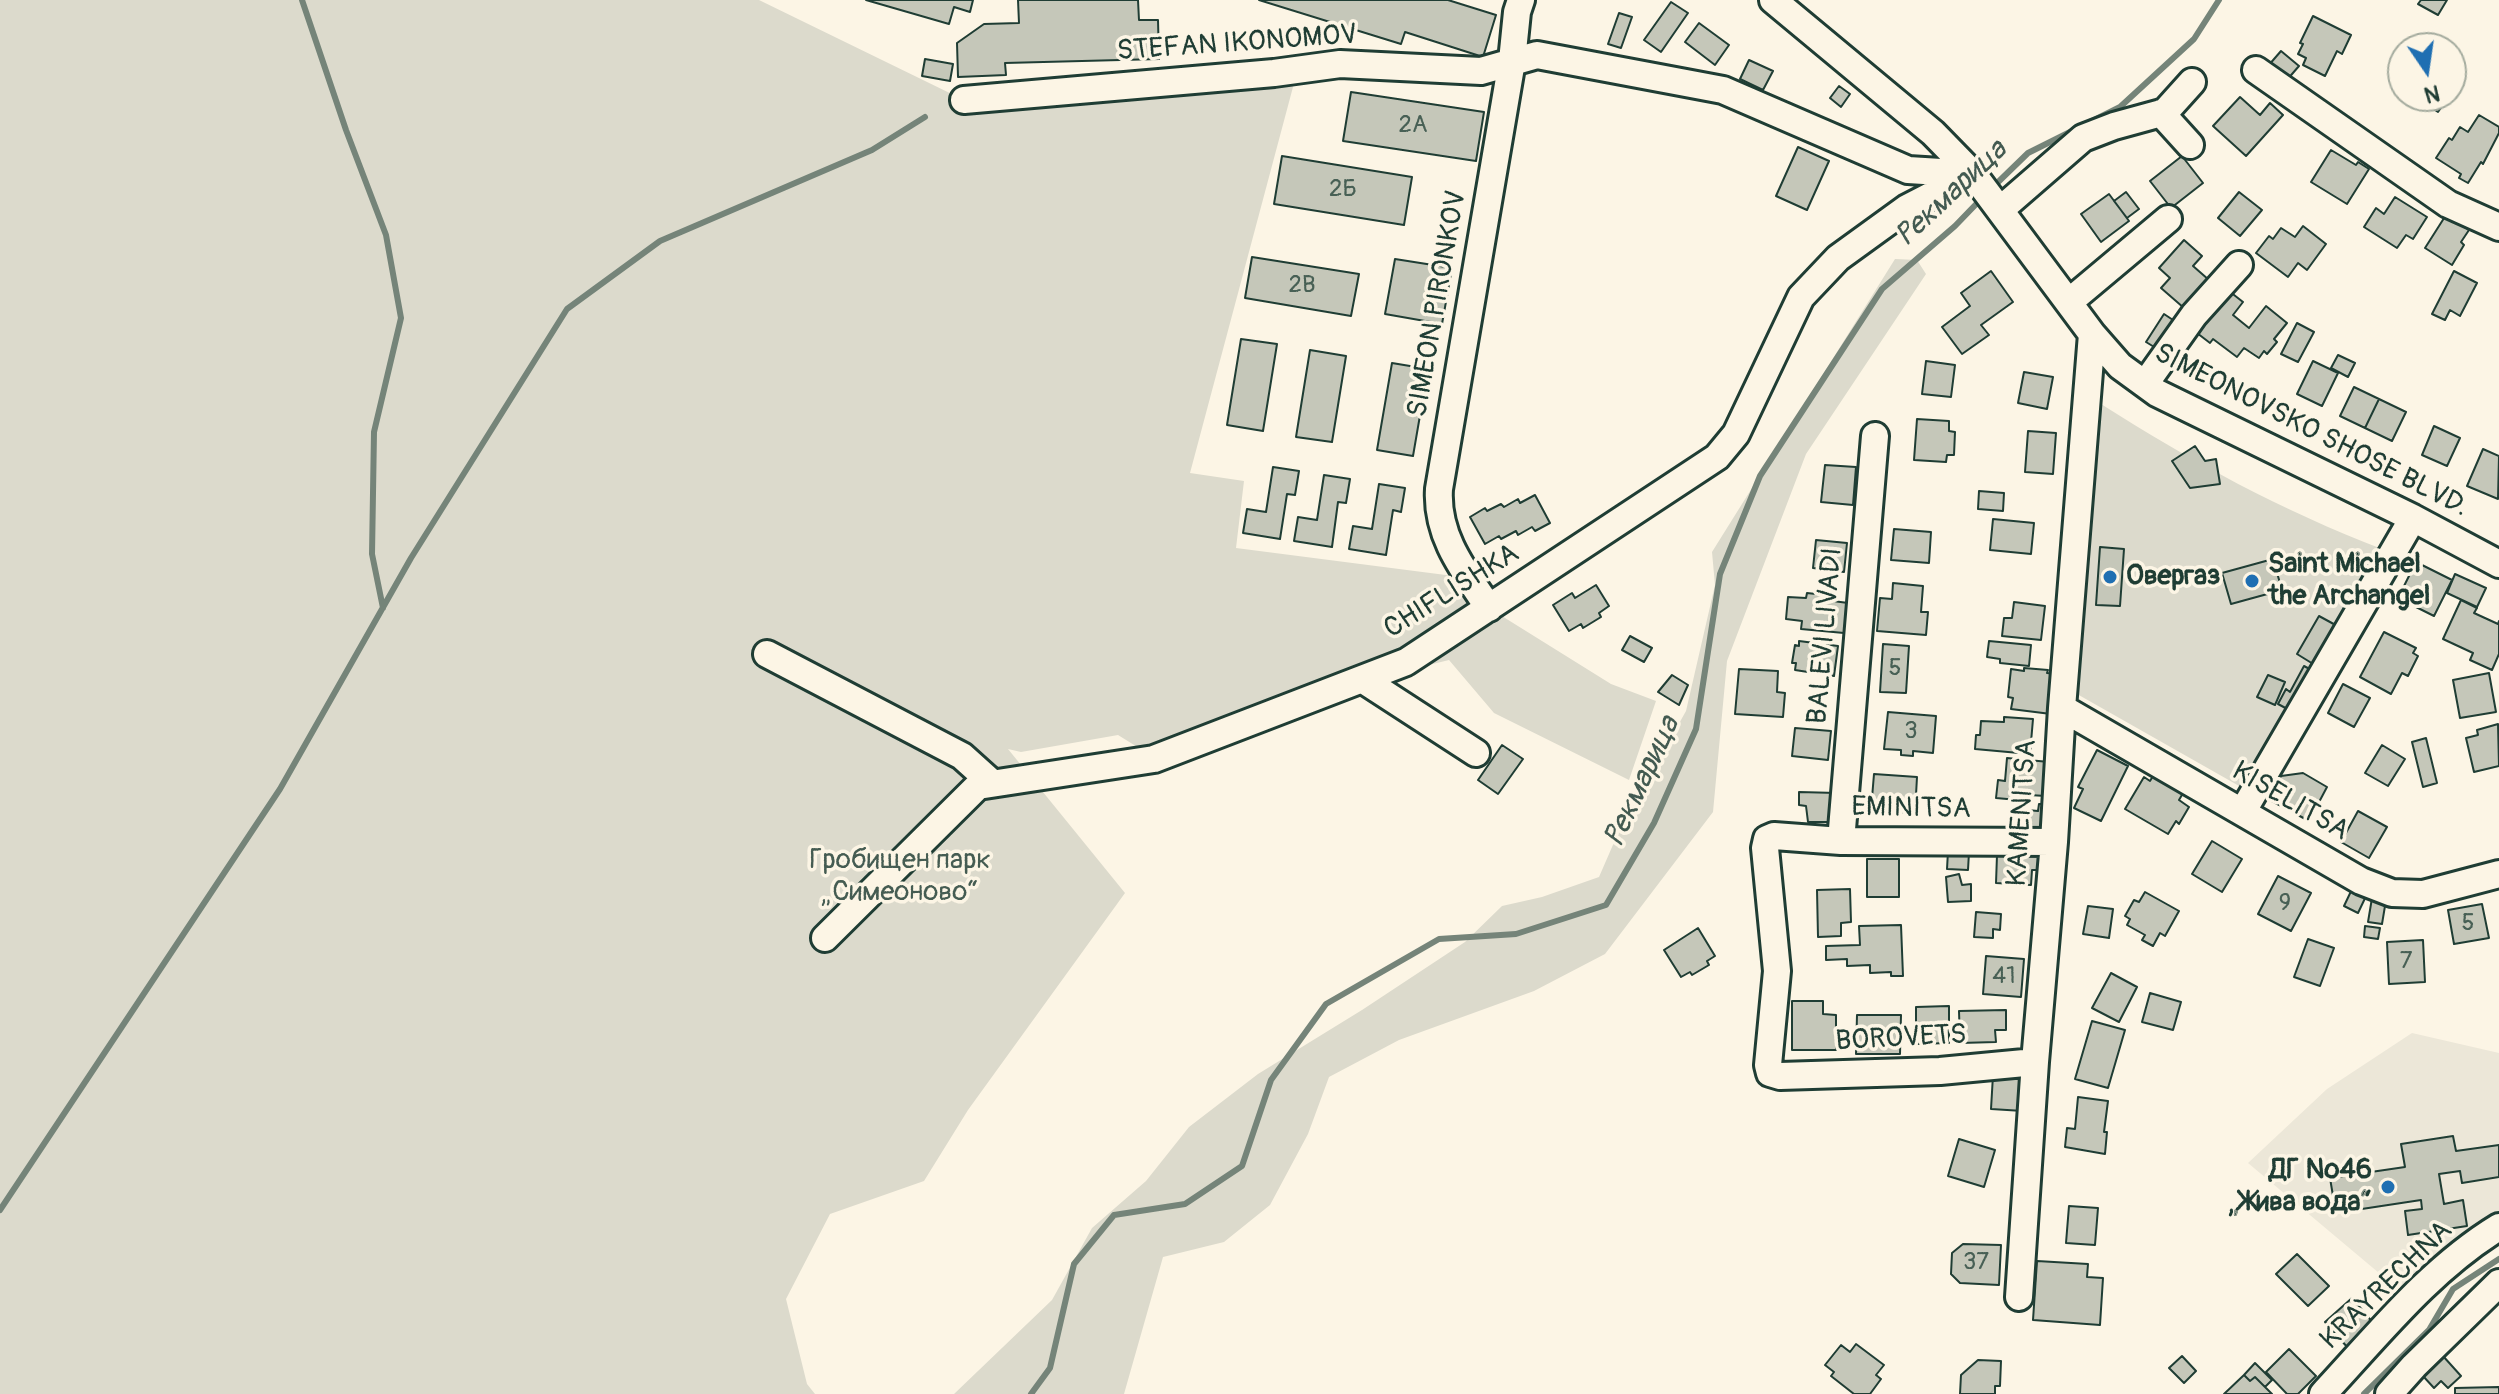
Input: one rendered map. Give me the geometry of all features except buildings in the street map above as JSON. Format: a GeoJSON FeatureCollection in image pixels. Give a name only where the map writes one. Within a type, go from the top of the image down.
{"type":"FeatureCollection","features":[{"type":"Feature","properties":{"kind":"street","name":"SIMEON PIRONKOV"},"geometry":{"type":"LineString","coordinates":[[1489,608],[1447,542],[1438,499],[1521,0]]}},
{"type":"Feature","properties":{"kind":"street","name":"SIMEONOVSKO SHOSE BLVD."},"geometry":{"type":"LineString","coordinates":[[1773,0],[1933,133],[1976,178],[2092,334],[2120,366],[2175,402],[2413,518],[2499,564]]}},
{"type":"Feature","properties":{"kind":"street","name":"STEFAN IKONOMOV"},"geometry":{"type":"LineString","coordinates":[[964,100],[1274,73],[1340,64],[1481,71],[1537,55],[1723,90],[1908,170],[1976,178]]}},
{"type":"Feature","properties":{"kind":"street"},"geometry":{"type":"LineString","coordinates":[[2256,70],[2448,204],[2499,227]]}},
{"type":"Feature","properties":{"kind":"street"},"geometry":{"type":"LineString","coordinates":[[1998,207],[2083,138],[2161,113],[2192,82]]}},
{"type":"Feature","properties":{"kind":"street"},"geometry":{"type":"LineString","coordinates":[[2161,113],[2190,145]]}},
{"type":"Feature","properties":{"kind":"street","name":"CHIFLISHKA"},"geometry":{"type":"LineString","coordinates":[[825,938],[978,786],[1154,759],[1406,662],[1489,608],[1717,457],[1736,434],[1801,297],[1838,258],[1907,208],[1976,178]]}},
{"type":"Feature","properties":{"kind":"street"},"geometry":{"type":"LineString","coordinates":[[2069,302],[2168,219]]}},
{"type":"Feature","properties":{"kind":"street"},"geometry":{"type":"LineString","coordinates":[[2145,384],[2194,315],[2239,265]]}},
{"type":"Feature","properties":{"kind":"street","name":"KAMENITSA"},"geometry":{"type":"LineString","coordinates":[[2019,1297],[2092,334]]}},
{"type":"Feature","properties":{"kind":"street","name":"BALEVI LIVADI"},"geometry":{"type":"LineString","coordinates":[[1841,841],[1875,436]]}},
{"type":"Feature","properties":{"kind":"street"},"geometry":{"type":"LineString","coordinates":[[2243,811],[2413,518]]}},
{"type":"Feature","properties":{"kind":"street"},"geometry":{"type":"LineString","coordinates":[[767,654],[962,756],[992,783]]}},
{"type":"Feature","properties":{"kind":"street"},"geometry":{"type":"LineString","coordinates":[[1362,679],[1476,753]]}},
{"type":"Feature","properties":{"kind":"street","name":"KISELITSA"},"geometry":{"type":"LineString","coordinates":[[2062,708],[2361,881],[2392,893],[2423,894],[2499,874]]}},
{"type":"Feature","properties":{"kind":"street","name":"EMINITSA"},"geometry":{"type":"LineString","coordinates":[[1770,1073],[1768,1065],[1777,971],[1765,848],[1767,839],[1774,836],[1841,841],[2054,842]]}},
{"type":"Feature","properties":{"kind":"street","name":"BOROVETS"},"geometry":{"type":"LineString","coordinates":[[1770,1073],[1780,1076],[1940,1071],[2035,1062]]}},
{"type":"Feature","properties":{"kind":"street","name":"KRAYRECHNA"},"geometry":{"type":"LineString","coordinates":[[2323,1394],[2450,1262],[2499,1227]]}},
{"type":"Feature","properties":{"kind":"street"},"geometry":{"type":"LineString","coordinates":[[2389,1394],[2499,1283]]}},
{"type":"Feature","properties":{"kind":"shaded area","name":"ДГ №46 „Жива вода“"},"geometry":{"type":"Polygon","coordinates":[[[2412,1033],[2499,1053],[2499,1212],[2481,1222],[2404,1294],[2248,1163],[2327,1089],[2412,1033]]]}},
{"type":"Feature","properties":{"kind":"green space","name":"Гробищен парк „Симеоново“"},"geometry":{"type":"Polygon","coordinates":[[[0,0],[759,0],[964,100],[1297,72],[1190,473],[1244,481],[1236,548],[1469,578],[1489,608],[1611,684],[1656,701],[1629,780],[1494,713],[1449,660],[1311,694],[1147,753],[1118,735],[1021,752],[1008,749],[1125,893],[968,1110],[924,1181],[830,1214],[786,1299],[807,1384],[815,1394],[0,1394],[0,0]]]}},
{"type":"Feature","properties":{"kind":"green space"},"geometry":{"type":"Polygon","coordinates":[[[1895,259],[1917,260],[1926,274],[1806,454],[1727,661],[1713,812],[1605,954],[1534,991],[1399,1040],[1329,1077],[1308,1134],[1270,1205],[1224,1242],[1163,1257],[1124,1394],[954,1394],[1052,1300],[1092,1228],[1146,1181],[1189,1127],[1258,1074],[1465,942],[1502,906],[1542,897],[1599,877],[1619,831],[1686,711],[1715,585],[1712,552],[1895,259]]]}},
{"type":"Feature","properties":{"kind":"green space"},"geometry":{"type":"Polygon","coordinates":[[[2101,404],[2238,484],[2382,549],[2241,787],[2077,694],[2101,404]]]}},
{"type":"Feature","properties":{"kind":"waterway"},"geometry":{"type":"LineString","coordinates":[[302,0],[386,235],[401,318],[374,432],[372,554],[383,608]]}},
{"type":"Feature","properties":{"kind":"waterway","name":"Рекмарица"},"geometry":{"type":"LineString","coordinates":[[2088,123],[2120,107],[2194,39],[2219,0]]}},
{"type":"Feature","properties":{"kind":"waterway"},"geometry":{"type":"LineString","coordinates":[[0,1210],[280,789],[411,558],[567,309],[660,241],[872,150],[925,117]]}},
{"type":"Feature","properties":{"kind":"waterway","name":"Рекмарица"},"geometry":{"type":"LineString","coordinates":[[1993,187],[2028,153],[2078,128]]}},
{"type":"Feature","properties":{"kind":"waterway","name":"Рекмарица"},"geometry":{"type":"LineString","coordinates":[[1031,1394],[1050,1368],[1074,1264],[1114,1215],[1185,1204],[1242,1166],[1271,1080],[1326,1004],[1439,939],[1516,934],[1606,905],[1654,823],[1696,729],[1720,574],[1760,476],[1882,289],[1955,226],[1982,198]]}},
{"type":"Feature","properties":{"kind":"waterway"},"geometry":{"type":"LineString","coordinates":[[2364,1394],[2429,1330],[2453,1289],[2499,1259]]}},
{"type":"Feature","properties":{"kind":"place","name":"Овергаз"},"geometry":{"type":"Point","coordinates":[2110,577]}},
{"type":"Feature","properties":{"kind":"place","name":"Saint Michael the Archangel"},"geometry":{"type":"Point","coordinates":[2252,581]}},
{"type":"Feature","properties":{"kind":"place","name":"ДГ №46 „Жива вода“"},"geometry":{"type":"Point","coordinates":[2388,1187]}}]}
